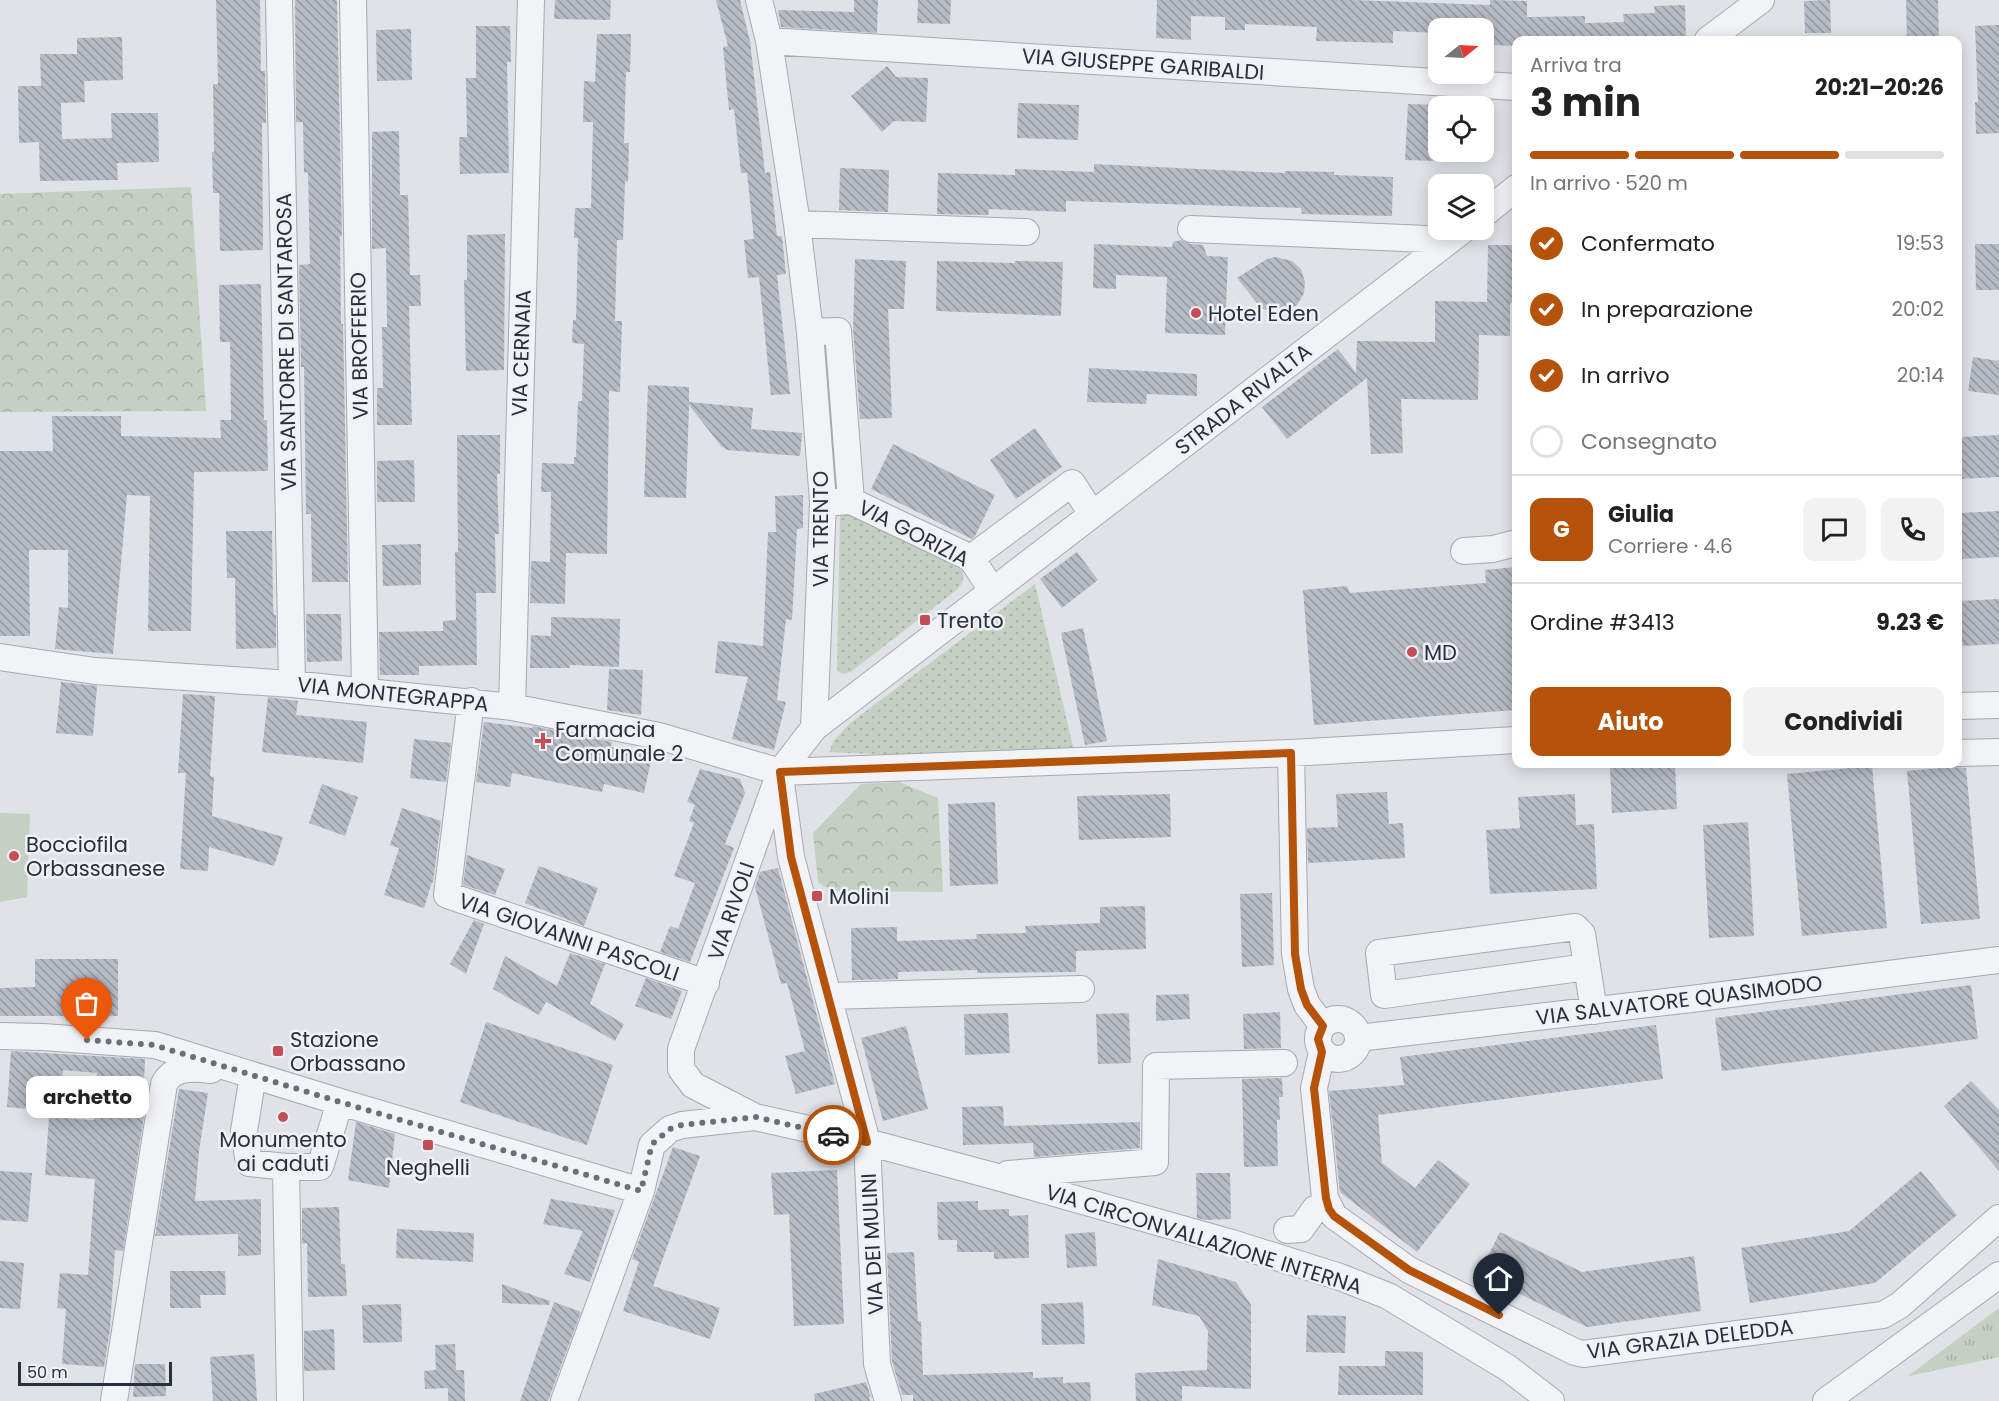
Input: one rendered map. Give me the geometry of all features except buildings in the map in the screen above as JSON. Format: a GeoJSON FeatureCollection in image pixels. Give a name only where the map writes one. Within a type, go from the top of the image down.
{"type":"FeatureCollection","features":[{"type":"Feature","properties":{"kind":"street","name":"VIA SANTORRE DI SANTAROSA"},"geometry":{"type":"LineString","coordinates":[[279,0],[292,684]]}},
{"type":"Feature","properties":{"kind":"street","name":"VIA BROFFERIO"},"geometry":{"type":"LineString","coordinates":[[353,0],[365,691]]}},
{"type":"Feature","properties":{"kind":"street","name":"VIA CERNAIA"},"geometry":{"type":"LineString","coordinates":[[512,707],[531,0]]}},
{"type":"Feature","properties":{"kind":"street","name":"VIA TRENTO"},"geometry":{"type":"LineString","coordinates":[[759,0],[769,41],[797,224],[810,332],[823,502],[814,728]]}},
{"type":"Feature","properties":{"kind":"street"},"geometry":{"type":"LineString","coordinates":[[1720,36],[1734,31],[1761,0]]}},
{"type":"Feature","properties":{"kind":"street","name":"VIA GIUSEPPE GARIBALDI"},"geometry":{"type":"LineString","coordinates":[[769,41],[1512,87]]}},
{"type":"Feature","properties":{"kind":"street"},"geometry":{"type":"LineString","coordinates":[[1494,206],[1512,191]]}},
{"type":"Feature","properties":{"kind":"street"},"geometry":{"type":"LineString","coordinates":[[797,224],[1026,232]]}},
{"type":"Feature","properties":{"kind":"street","name":"STRADA RIVALTA"},"geometry":{"type":"LineString","coordinates":[[1191,229],[1428,234]]}},
{"type":"Feature","properties":{"kind":"street","name":"STRADA RIVALTA"},"geometry":{"type":"LineString","coordinates":[[780,772],[814,728],[1449,240]]}},
{"type":"Feature","properties":{"kind":"street","name":"VIA TRENTO"},"geometry":{"type":"LineString","coordinates":[[810,332],[838,331],[851,501]]}},
{"type":"Feature","properties":{"kind":"street"},"geometry":{"type":"LineString","coordinates":[[971,558],[1072,483],[1092,514]]}},
{"type":"Feature","properties":{"kind":"street","name":"VIA GORIZIA"},"geometry":{"type":"LineString","coordinates":[[823,502],[851,501],[971,558],[992,590]]}},
{"type":"Feature","properties":{"kind":"street"},"geometry":{"type":"LineString","coordinates":[[1464,550],[1493,549],[1512,544]]}},
{"type":"Feature","properties":{"kind":"street","name":"VIA MONTEGRAPPA"},"geometry":{"type":"LineString","coordinates":[[0,657],[95,671],[292,684],[512,707],[659,736],[780,772],[1291,753],[1512,740]]}},
{"type":"Feature","properties":{"kind":"street","name":"VIA GIOVANNI PASCOLI"},"geometry":{"type":"LineString","coordinates":[[471,701],[447,895],[706,983]]}},
{"type":"Feature","properties":{"kind":"street"},"geometry":{"type":"LineString","coordinates":[[1962,706],[1999,705]]}},
{"type":"Feature","properties":{"kind":"street"},"geometry":{"type":"LineString","coordinates":[[1962,753],[1999,752]]}},
{"type":"Feature","properties":{"kind":"street"},"geometry":{"type":"LineString","coordinates":[[1291,753],[1295,954],[1301,989],[1307,1005],[1323,1026]]}},
{"type":"Feature","properties":{"kind":"street","name":"VIA RIVOLI"},"geometry":{"type":"LineString","coordinates":[[756,1117],[693,1085],[681,1069],[681,1049],[780,772]]}},
{"type":"Feature","properties":{"kind":"street","name":"VIA DEI MULINI"},"geometry":{"type":"LineString","coordinates":[[780,772],[791,857],[867,1142],[877,1364],[888,1401]]}},
{"type":"Feature","properties":{"kind":"street"},"geometry":{"type":"LineString","coordinates":[[1587,967],[1384,995],[1379,952],[1575,927],[1582,934],[1594,1011]]}},
{"type":"Feature","properties":{"kind":"street","name":"VIA SALVATORE QUASIMODO"},"geometry":{"type":"LineString","coordinates":[[1358,1038],[1999,960]]}},
{"type":"Feature","properties":{"kind":"street"},"geometry":{"type":"LineString","coordinates":[[828,996],[1081,988]]}},
{"type":"Feature","properties":{"kind":"street"},"geometry":{"type":"LineString","coordinates":[[1287,1230],[1301,1228],[1315,1209],[1328,1206],[1314,1088],[1322,1052],[1318,1039],[1323,1026],[1334,1020],[1348,1022],[1358,1038],[1354,1050],[1345,1058],[1332,1059],[1322,1052]]}},
{"type":"Feature","properties":{"kind":"street"},"geometry":{"type":"LineString","coordinates":[[0,1036],[154,1045],[641,1191]]}},
{"type":"Feature","properties":{"kind":"street"},"geometry":{"type":"LineString","coordinates":[[990,1175],[1155,1162],[1156,1066],[1284,1063]]}},
{"type":"Feature","properties":{"kind":"street"},"geometry":{"type":"LineString","coordinates":[[114,1401],[164,1084],[174,1072],[187,1069],[253,1075]]}},
{"type":"Feature","properties":{"kind":"street"},"geometry":{"type":"LineString","coordinates":[[253,1075],[244,1131],[249,1163],[286,1167],[320,1167],[340,1102]]}},
{"type":"Feature","properties":{"kind":"street"},"geometry":{"type":"LineString","coordinates":[[564,1401],[641,1191],[652,1144],[670,1129],[682,1125],[756,1117]]}},
{"type":"Feature","properties":{"kind":"street","name":"VIA CIRCONVALLAZIONE INTERNA"},"geometry":{"type":"LineString","coordinates":[[756,1117],[867,1142],[990,1175],[1232,1243],[1340,1277],[1388,1296],[1508,1368],[1551,1401]]}},
{"type":"Feature","properties":{"kind":"street"},"geometry":{"type":"LineString","coordinates":[[286,1167],[290,1401]]}},
{"type":"Feature","properties":{"kind":"street","name":"VIA GRAZIA DELEDDA"},"geometry":{"type":"LineString","coordinates":[[1328,1206],[1334,1216],[1409,1270],[1583,1354],[1883,1315],[1900,1305],[1999,1218]]}},
{"type":"Feature","properties":{"kind":"street"},"geometry":{"type":"LineString","coordinates":[[1826,1401],[1999,1275]]}},
{"type":"Feature","properties":{"kind":"green space"},"geometry":{"type":"Polygon","coordinates":[[[191,187],[206,411],[0,412],[0,194],[191,187]]]}},
{"type":"Feature","properties":{"kind":"green space"},"geometry":{"type":"Polygon","coordinates":[[[843,512],[959,563],[963,576],[958,589],[852,671],[844,674],[838,672],[837,667],[840,515],[843,512]]]}},
{"type":"Feature","properties":{"kind":"green space"},"geometry":{"type":"Polygon","coordinates":[[[1035,584],[1074,751],[899,755],[829,752],[834,741],[849,724],[1035,584]]]}},
{"type":"Feature","properties":{"kind":"green space"},"geometry":{"type":"Polygon","coordinates":[[[899,782],[938,798],[943,892],[831,891],[818,882],[813,833],[861,784],[899,782]]]}},
{"type":"Feature","properties":{"kind":"green space","name":"Bocciofila Orbassanese"},"geometry":{"type":"Polygon","coordinates":[[[0,813],[30,814],[27,897],[0,902],[0,813]]]}},
{"type":"Feature","properties":{"kind":"green space"},"geometry":{"type":"Polygon","coordinates":[[[1999,1308],[1999,1357],[1908,1376],[1999,1308]]]}},
{"type":"Feature","properties":{"kind":"way so far"},"geometry":{"type":"LineString","coordinates":[[87,1040],[154,1045],[641,1191],[652,1144],[670,1129],[682,1125],[756,1117],[833,1135]]}},
{"type":"Feature","properties":{"kind":"place","name":"Hotel Eden"},"geometry":{"type":"Point","coordinates":[1196,313]}},
{"type":"Feature","properties":{"kind":"place","name":"Trento"},"geometry":{"type":"Point","coordinates":[925,620]}},
{"type":"Feature","properties":{"kind":"place","name":"MD"},"geometry":{"type":"Point","coordinates":[1412,652]}},
{"type":"Feature","properties":{"kind":"place","name":"Farmacia Comunale 2"},"geometry":{"type":"Point","coordinates":[543,741]}},
{"type":"Feature","properties":{"kind":"place","name":"Bocciofila Orbassanese"},"geometry":{"type":"Point","coordinates":[14,856]}},
{"type":"Feature","properties":{"kind":"place","name":"Molini"},"geometry":{"type":"Point","coordinates":[817,896]}},
{"type":"Feature","properties":{"kind":"place","name":"archetto"},"geometry":{"type":"Point","coordinates":[87,1040]}},
{"type":"Feature","properties":{"kind":"place","name":"Stazione Orbassano"},"geometry":{"type":"Point","coordinates":[278,1051]}},
{"type":"Feature","properties":{"kind":"place","name":"Monumento ai caduti"},"geometry":{"type":"Point","coordinates":[283,1117]}},
{"type":"Feature","properties":{"kind":"place","name":"Neghelli"},"geometry":{"type":"Point","coordinates":[428,1145]}},
{"type":"Feature","properties":{"kind":"route"},"geometry":{"type":"LineString","coordinates":[[833,1135],[867,1142],[791,857],[780,772],[1291,753],[1295,954],[1301,989],[1307,1005],[1323,1026],[1319,1032],[1319,1046],[1322,1052],[1314,1088],[1329,1209],[1334,1216],[1409,1270],[1499,1315]]}}]}
